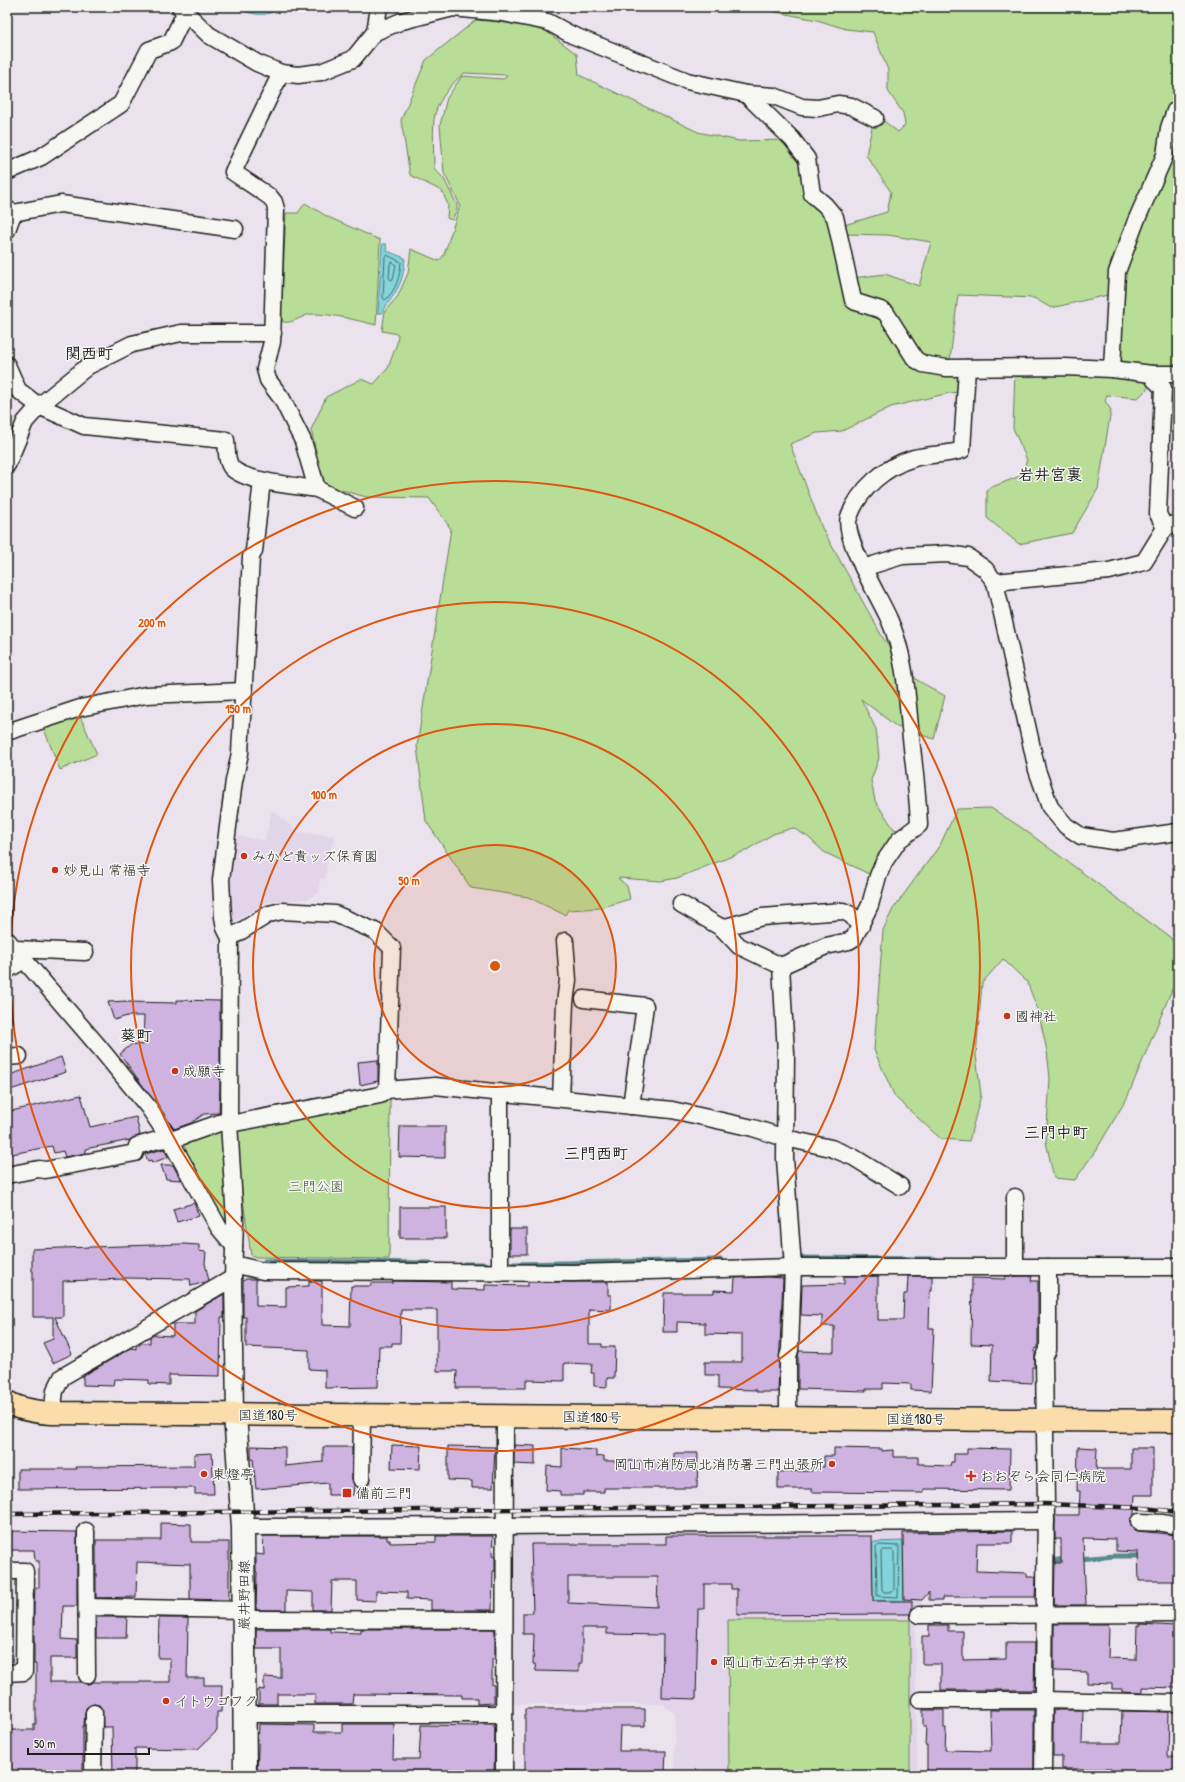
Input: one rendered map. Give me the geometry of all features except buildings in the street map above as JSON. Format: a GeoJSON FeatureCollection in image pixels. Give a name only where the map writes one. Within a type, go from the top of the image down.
{"type":"FeatureCollection","features":[{"type":"Feature","properties":{"kind":"highway","name":"国道180号"},"geometry":{"type":"LineString","coordinates":[[7,1402],[14,1406],[52,1413],[1178,1421]]}},
{"type":"Feature","properties":{"kind":"main road","name":"巌井野田線"},"geometry":{"type":"LineString","coordinates":[[234,1415],[243,1526],[245,1775]]}},
{"type":"Feature","properties":{"kind":"street"},"geometry":{"type":"LineString","coordinates":[[375,32],[379,7]]}},
{"type":"Feature","properties":{"kind":"street"},"geometry":{"type":"LineString","coordinates":[[7,172],[41,157],[121,104],[149,50],[171,42],[182,10],[209,34],[257,62],[282,73],[298,75],[321,72],[353,59],[375,32],[402,21],[453,8],[503,13],[548,22],[572,35],[687,80],[746,94],[774,96],[802,107],[818,108],[838,104],[851,106],[875,118]]}},
{"type":"Feature","properties":{"kind":"street"},"geometry":{"type":"LineString","coordinates":[[282,73],[233,172],[270,197],[274,202],[276,209],[272,342],[264,369],[266,375],[282,399],[303,441],[317,488]]}},
{"type":"Feature","properties":{"kind":"street"},"geometry":{"type":"LineString","coordinates":[[746,94],[792,139],[807,159],[812,194],[835,216],[853,300],[886,313],[915,359],[924,364],[946,368],[1064,367],[1112,369],[1152,374],[1178,374]]}},
{"type":"Feature","properties":{"kind":"street"},"geometry":{"type":"LineString","coordinates":[[1112,369],[1117,272],[1136,221],[1165,155],[1169,128],[1175,111],[1178,109]]}},
{"type":"Feature","properties":{"kind":"street"},"geometry":{"type":"LineString","coordinates":[[7,230],[10,211],[61,204],[235,229]]}},
{"type":"Feature","properties":{"kind":"street"},"geometry":{"type":"LineString","coordinates":[[7,464],[25,422],[39,406],[88,366],[132,344],[181,333],[272,333]]}},
{"type":"Feature","properties":{"kind":"street"},"geometry":{"type":"LineString","coordinates":[[7,365],[18,390],[39,406],[84,426],[226,440],[230,466],[235,471],[262,481],[317,488],[355,508]]}},
{"type":"Feature","properties":{"kind":"street"},"geometry":{"type":"LineString","coordinates":[[680,904],[722,928],[739,946],[780,966],[826,946],[849,941],[854,938],[870,905],[878,876],[884,862],[899,840],[918,825],[905,681],[898,643],[890,620],[864,568],[849,531],[849,518],[858,500],[873,482],[892,467],[913,459],[962,450],[967,368]]}},
{"type":"Feature","properties":{"kind":"street"},"geometry":{"type":"LineString","coordinates":[[995,582],[1108,572],[1144,562],[1171,525],[1158,514],[1163,388],[1154,379],[1152,374]]}},
{"type":"Feature","properties":{"kind":"street"},"geometry":{"type":"LineString","coordinates":[[234,1415],[233,1271],[235,1220],[229,1122],[230,938],[222,918],[221,872],[234,781],[240,753],[251,556],[254,551],[262,481]]}},
{"type":"Feature","properties":{"kind":"street"},"geometry":{"type":"LineString","coordinates":[[864,568],[902,556],[947,554],[968,558],[985,568],[995,582],[1037,770],[1050,807],[1066,826],[1081,836],[1113,841],[1178,832]]}},
{"type":"Feature","properties":{"kind":"street"},"geometry":{"type":"LineString","coordinates":[[7,732],[80,708],[146,694],[244,691]]}},
{"type":"Feature","properties":{"kind":"street"},"geometry":{"type":"LineString","coordinates":[[230,938],[270,914],[282,911],[335,914],[374,931],[392,948],[387,1090]]}},
{"type":"Feature","properties":{"kind":"street"},"geometry":{"type":"LineString","coordinates":[[722,928],[762,917],[843,911],[851,915],[861,926]]}},
{"type":"Feature","properties":{"kind":"street"},"geometry":{"type":"LineString","coordinates":[[561,1098],[565,1003],[568,980],[565,941]]}},
{"type":"Feature","properties":{"kind":"street"},"geometry":{"type":"LineString","coordinates":[[15,950],[99,1047],[149,1108],[169,1138],[219,1228],[234,1246]]}},
{"type":"Feature","properties":{"kind":"street"},"geometry":{"type":"LineString","coordinates":[[15,950],[85,952]]}},
{"type":"Feature","properties":{"kind":"street"},"geometry":{"type":"LineString","coordinates":[[7,970],[15,950]]}},
{"type":"Feature","properties":{"kind":"street"},"geometry":{"type":"LineString","coordinates":[[780,966],[786,1053],[785,1159],[793,1267],[790,1350],[788,1357],[788,1419]]}},
{"type":"Feature","properties":{"kind":"street"},"geometry":{"type":"LineString","coordinates":[[584,999],[645,1006],[630,1106]]}},
{"type":"Feature","properties":{"kind":"street"},"geometry":{"type":"LineString","coordinates":[[7,1174],[40,1169],[45,1170],[135,1153],[137,1146],[158,1140],[177,1138],[222,1122],[235,1123],[380,1095],[387,1090],[435,1086],[672,1110],[753,1128],[785,1138],[831,1148],[852,1157],[900,1186]]}},
{"type":"Feature","properties":{"kind":"street"},"geometry":{"type":"LineString","coordinates":[[500,1092],[500,1272]]}},
{"type":"Feature","properties":{"kind":"street"},"geometry":{"type":"LineString","coordinates":[[1015,1197],[1016,1262]]}},
{"type":"Feature","properties":{"kind":"street"},"geometry":{"type":"LineString","coordinates":[[52,1413],[55,1391],[62,1377],[233,1271],[638,1272],[1016,1262],[1048,1267],[1178,1267]]}},
{"type":"Feature","properties":{"kind":"street"},"geometry":{"type":"LineString","coordinates":[[1043,1775],[1046,1521],[1044,1358],[1048,1350],[1048,1267]]}},
{"type":"Feature","properties":{"kind":"street"},"geometry":{"type":"LineString","coordinates":[[361,1478],[362,1415]]}},
{"type":"Feature","properties":{"kind":"street"},"geometry":{"type":"LineString","coordinates":[[504,1775],[505,1416]]}},
{"type":"Feature","properties":{"kind":"street"},"geometry":{"type":"LineString","coordinates":[[243,1526],[505,1526],[1046,1521]]}},
{"type":"Feature","properties":{"kind":"street"},"geometry":{"type":"LineString","coordinates":[[1139,1522],[1163,1523],[1175,1526]]}},
{"type":"Feature","properties":{"kind":"street"},"geometry":{"type":"LineString","coordinates":[[86,1531],[87,1675]]}},
{"type":"Feature","properties":{"kind":"street"},"geometry":{"type":"LineString","coordinates":[[7,1571],[25,1571],[24,1672],[7,1673]]}},
{"type":"Feature","properties":{"kind":"street"},"geometry":{"type":"LineString","coordinates":[[87,1607],[244,1615],[504,1620]]}},
{"type":"Feature","properties":{"kind":"street"},"geometry":{"type":"LineString","coordinates":[[919,1615],[1178,1614]]}},
{"type":"Feature","properties":{"kind":"street"},"geometry":{"type":"LineString","coordinates":[[920,1700],[1044,1700],[1178,1703]]}},
{"type":"Feature","properties":{"kind":"street"},"geometry":{"type":"LineString","coordinates":[[93,1775],[94,1713]]}},
{"type":"Feature","properties":{"kind":"street"},"geometry":{"type":"LineString","coordinates":[[245,1714],[504,1714]]}},
{"type":"Feature","properties":{"kind":"shaded area"},"geometry":{"type":"Polygon","coordinates":[[[272,810],[298,832],[335,836],[328,858],[325,879],[320,879],[319,892],[308,899],[268,902],[231,923],[226,905],[232,835],[265,841],[272,810]]]}},
{"type":"Feature","properties":{"kind":"shaded area","name":"岡山市立石井中学校"},"geometry":{"type":"Polygon","coordinates":[[[920,1529],[921,1609],[915,1620],[917,1775],[674,1775],[675,1714],[663,1704],[512,1704],[511,1537],[516,1531],[920,1529]]]}},
{"type":"Feature","properties":{"kind":"green space"},"geometry":{"type":"Polygon","coordinates":[[[751,7],[1178,7],[1178,369],[1149,370],[1148,388],[1138,398],[1107,395],[1105,401],[1111,410],[1098,489],[1072,533],[1019,544],[987,518],[987,489],[1020,476],[1027,460],[1013,428],[1015,371],[1108,373],[1112,294],[1051,308],[1034,298],[958,295],[950,360],[920,356],[910,344],[858,300],[853,278],[885,274],[919,286],[931,242],[888,235],[843,234],[841,226],[887,212],[891,192],[866,155],[875,114],[898,132],[905,125],[903,113],[888,91],[888,70],[873,32],[846,29],[817,20],[751,7]]]}},
{"type":"Feature","properties":{"kind":"green space"},"geometry":{"type":"Polygon","coordinates":[[[476,20],[543,29],[577,54],[579,75],[698,132],[739,141],[782,140],[801,158],[827,213],[851,304],[881,315],[913,363],[962,372],[961,392],[949,393],[891,407],[842,431],[817,433],[790,444],[822,528],[883,638],[917,680],[945,696],[934,739],[897,727],[861,699],[876,729],[879,758],[871,780],[875,801],[894,829],[904,832],[873,876],[824,852],[808,837],[793,828],[773,834],[745,851],[677,878],[661,881],[618,878],[627,886],[630,899],[600,908],[568,910],[565,915],[528,897],[471,888],[426,821],[417,746],[451,529],[429,498],[366,497],[324,485],[311,430],[326,397],[361,379],[374,384],[388,368],[397,343],[398,334],[382,331],[385,311],[398,296],[408,273],[411,249],[439,261],[444,255],[460,205],[444,173],[440,125],[447,98],[462,76],[504,79],[507,75],[464,73],[446,92],[437,108],[435,114],[433,141],[434,168],[444,179],[457,205],[457,209],[452,220],[447,218],[448,205],[442,191],[410,175],[401,120],[426,60],[476,20]]]}},
{"type":"Feature","properties":{"kind":"green space"},"geometry":{"type":"Polygon","coordinates":[[[305,203],[328,217],[380,240],[376,325],[321,314],[309,314],[291,322],[283,322],[281,317],[286,213],[298,213],[305,203]]]}},
{"type":"Feature","properties":{"kind":"green space"},"geometry":{"type":"Polygon","coordinates":[[[79,714],[97,754],[60,770],[42,724],[79,714]]]}},
{"type":"Feature","properties":{"kind":"green space"},"geometry":{"type":"Polygon","coordinates":[[[991,808],[1022,828],[1171,938],[1178,953],[1178,975],[1127,1098],[1098,1147],[1075,1180],[1054,1178],[1046,1142],[1050,1078],[1047,1051],[1038,1010],[1027,982],[1003,959],[982,983],[976,1055],[981,1095],[969,1141],[941,1139],[895,1097],[874,1050],[883,930],[893,909],[940,845],[957,809],[991,808]]]}},
{"type":"Feature","properties":{"kind":"green space","name":"三門公園"},"geometry":{"type":"Polygon","coordinates":[[[390,1098],[389,1259],[256,1257],[251,1255],[236,1152],[236,1129],[390,1098]]]}},
{"type":"Feature","properties":{"kind":"green space"},"geometry":{"type":"Polygon","coordinates":[[[223,1126],[228,1222],[223,1224],[179,1140],[223,1126]]]}},
{"type":"Feature","properties":{"kind":"green space"},"geometry":{"type":"Polygon","coordinates":[[[728,1620],[910,1620],[910,1775],[729,1775],[728,1620]]]}},
{"type":"Feature","properties":{"kind":"water"},"geometry":{"type":"Polygon","coordinates":[[[234,7],[280,7],[270,13],[258,14],[245,12],[234,7]]]}},
{"type":"Feature","properties":{"kind":"water"},"geometry":{"type":"Polygon","coordinates":[[[382,244],[386,244],[387,251],[405,258],[399,286],[383,310],[383,313],[378,313],[382,244]]]}},
{"type":"Feature","properties":{"kind":"water"},"geometry":{"type":"Polygon","coordinates":[[[903,1541],[904,1601],[873,1601],[872,1542],[903,1541]]]}},
{"type":"Feature","properties":{"kind":"waterway"},"geometry":{"type":"LineString","coordinates":[[797,1258],[935,1259]]}},
{"type":"Feature","properties":{"kind":"waterway"},"geometry":{"type":"LineString","coordinates":[[510,1264],[721,1260]]}},
{"type":"Feature","properties":{"kind":"waterway"},"geometry":{"type":"LineString","coordinates":[[265,1261],[430,1263]]}},
{"type":"Feature","properties":{"kind":"waterway"},"geometry":{"type":"LineString","coordinates":[[464,1264],[486,1264]]}},
{"type":"Feature","properties":{"kind":"waterway"},"geometry":{"type":"LineString","coordinates":[[1170,1540],[1178,1514]]}},
{"type":"Feature","properties":{"kind":"waterway"},"geometry":{"type":"LineString","coordinates":[[1078,1559],[1115,1556],[1144,1556]]}},
{"type":"Feature","properties":{"kind":"waterway"},"geometry":{"type":"LineString","coordinates":[[1051,1561],[1066,1559]]}},
{"type":"Feature","properties":{"kind":"railway"},"geometry":{"type":"LineString","coordinates":[[7,1514],[1046,1504],[1144,1508],[1178,1512]]}},
{"type":"Feature","properties":{"kind":"place","name":"みかど貴ッズ保育園"},"geometry":{"type":"Point","coordinates":[244,856]}},
{"type":"Feature","properties":{"kind":"place","name":"妙見山 常福寺"},"geometry":{"type":"Point","coordinates":[55,870]}},
{"type":"Feature","properties":{"kind":"place","name":"國神社"},"geometry":{"type":"Point","coordinates":[1007,1016]}},
{"type":"Feature","properties":{"kind":"place","name":"成願寺"},"geometry":{"type":"Point","coordinates":[175,1071]}},
{"type":"Feature","properties":{"kind":"place","name":"岡山市消防局北消防署三門出張所"},"geometry":{"type":"Point","coordinates":[832,1464]}},
{"type":"Feature","properties":{"kind":"place","name":"東燈亭"},"geometry":{"type":"Point","coordinates":[204,1474]}},
{"type":"Feature","properties":{"kind":"place","name":"おおぞら会同仁病院"},"geometry":{"type":"Point","coordinates":[971,1476]}},
{"type":"Feature","properties":{"kind":"place","name":"備前三門"},"geometry":{"type":"Point","coordinates":[347,1493]}},
{"type":"Feature","properties":{"kind":"place","name":"岡山市立石井中学校"},"geometry":{"type":"Point","coordinates":[714,1662]}},
{"type":"Feature","properties":{"kind":"place","name":"イトウゴフク"},"geometry":{"type":"Point","coordinates":[166,1701]}},
{"type":"Feature","properties":{"kind":"district","name":"関西町"},"geometry":{"type":"Point","coordinates":[89,353]}},
{"type":"Feature","properties":{"kind":"district","name":"岩井宮裏"},"geometry":{"type":"Point","coordinates":[1050,474]}},
{"type":"Feature","properties":{"kind":"district","name":"葵町"},"geometry":{"type":"Point","coordinates":[136,1035]}},
{"type":"Feature","properties":{"kind":"district","name":"三門中町"},"geometry":{"type":"Point","coordinates":[1056,1132]}},
{"type":"Feature","properties":{"kind":"district","name":"三門西町"},"geometry":{"type":"Point","coordinates":[596,1153]}}]}
